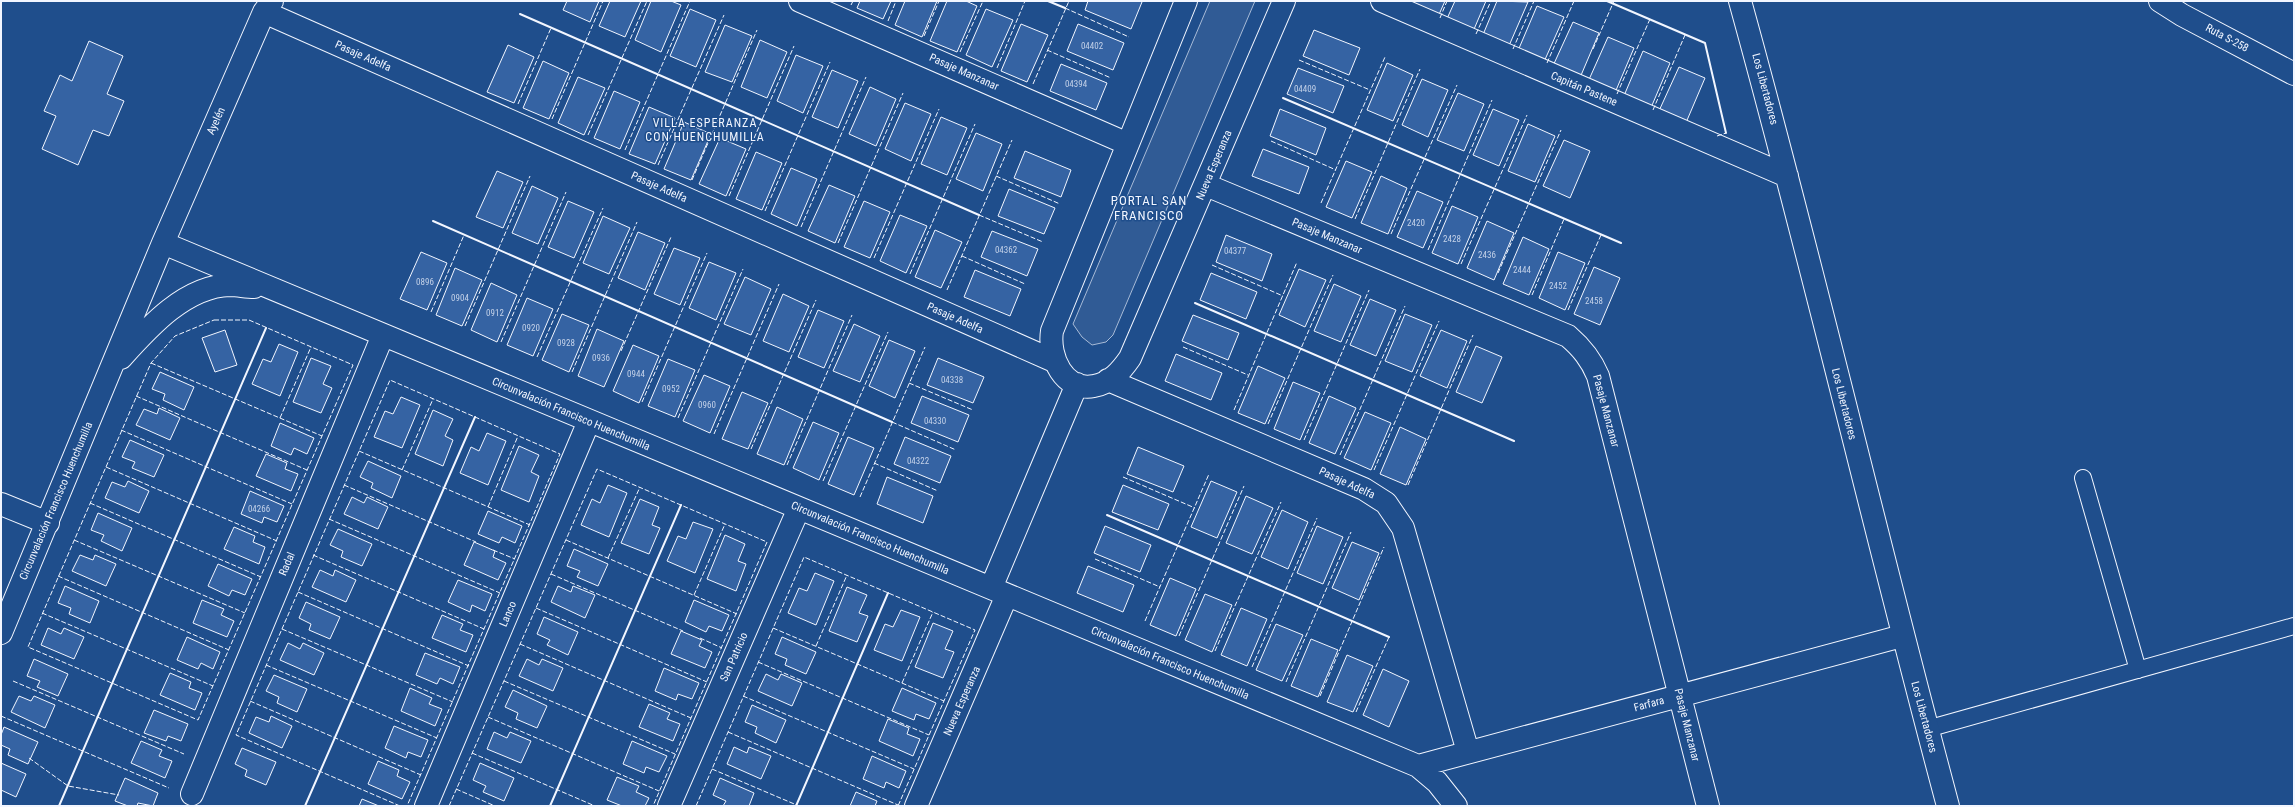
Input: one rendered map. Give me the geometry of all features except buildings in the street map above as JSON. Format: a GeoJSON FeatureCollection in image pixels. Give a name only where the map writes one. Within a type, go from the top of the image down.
{"type":"FeatureCollection","features":[{"type":"Feature","properties":{"kind":"street","name":"Pasaje Manzanar"},"geometry":{"type":"LineString","coordinates":[[800,1],[1128,144]]}},
{"type":"Feature","properties":{"kind":"street"},"geometry":{"type":"LineString","coordinates":[[1077,384],[1064,375],[1054,361],[1050,344],[1052,331],[1186,1]]}},
{"type":"Feature","properties":{"kind":"street","name":"Nueva Esperanza"},"geometry":{"type":"LineString","coordinates":[[916,806],[999,592],[1077,384],[1093,386],[1108,380],[1121,371],[1130,358],[1206,185],[1284,1]]}},
{"type":"Feature","properties":{"kind":"street","name":"Capitán Pastene"},"geometry":{"type":"LineString","coordinates":[[1382,1],[1787,176]]}},
{"type":"Feature","properties":{"kind":"street","name":"Los Libertadores"},"geometry":{"type":"LineString","coordinates":[[1740,1],[1787,176],[1902,636],[1948,806]]}},
{"type":"Feature","properties":{"kind":"street","name":"Ruta S-258"},"geometry":{"type":"LineString","coordinates":[[2160,1],[2182,15],[2294,74]]}},
{"type":"Feature","properties":{"kind":"street","name":"Ayelén"},"geometry":{"type":"LineString","coordinates":[[163,243],[268,7]]}},
{"type":"Feature","properties":{"kind":"street","name":"Pasaje Adelfa"},"geometry":{"type":"LineString","coordinates":[[268,7],[1054,361]]}},
{"type":"Feature","properties":{"kind":"street","name":"Pasaje Manzanar"},"geometry":{"type":"LineString","coordinates":[[1206,185],[1568,336],[1581,347],[1591,360],[1598,376],[1708,806]]}},
{"type":"Feature","properties":{"kind":"street","name":"Circunvalación Francisco Huenchumilla"},"geometry":{"type":"LineString","coordinates":[[1,633],[48,523],[163,243],[1418,766],[1438,782],[1456,806]]}},
{"type":"Feature","properties":{"kind":"street","name":"Circunvalación Francisco Huenchumilla"},"geometry":{"type":"LineString","coordinates":[[111,370],[157,318],[195,294],[228,285],[271,289]]}},
{"type":"Feature","properties":{"kind":"street","name":"Radal"},"geometry":{"type":"LineString","coordinates":[[192,794],[383,335]]}},
{"type":"Feature","properties":{"kind":"street","name":"Pasaje Adelfa"},"geometry":{"type":"LineString","coordinates":[[1108,380],[1364,490],[1386,503],[1403,528],[1468,752]]}},
{"type":"Feature","properties":{"kind":"street","name":"Lanco"},"geometry":{"type":"LineString","coordinates":[[426,806],[589,421]]}},
{"type":"Feature","properties":{"kind":"street"},"geometry":{"type":"LineString","coordinates":[[1,504],[48,523]]}},
{"type":"Feature","properties":{"kind":"street","name":"San Patricio"},"geometry":{"type":"LineString","coordinates":[[669,806],[799,508]]}},
{"type":"Feature","properties":{"kind":"street","name":"Farfara"},"geometry":{"type":"LineString","coordinates":[[1418,766],[1902,636]]}},
{"type":"Feature","properties":{"kind":"lane"},"geometry":{"type":"LineString","coordinates":[[2083,478],[2138,670]]}},
{"type":"Feature","properties":{"kind":"lane"},"geometry":{"type":"LineString","coordinates":[[1928,729],[2294,626]]}},
{"type":"Feature","properties":{"kind":"shaded area"},"geometry":{"type":"Polygon","coordinates":[[[1210,1],[1255,1],[1113,335],[1106,342],[1092,345],[1082,337],[1073,324],[1210,1]]]}},
{"type":"Feature","properties":{"kind":"fence"},"geometry":{"type":"LineString","coordinates":[[552,119],[603,1]]}},
{"type":"Feature","properties":{"kind":"fence"},"geometry":{"type":"LineString","coordinates":[[588,135],[647,1]]}},
{"type":"Feature","properties":{"kind":"fence"},"geometry":{"type":"LineString","coordinates":[[625,150],[690,1]]}},
{"type":"Feature","properties":{"kind":"fence"},"geometry":{"type":"LineString","coordinates":[[851,5],[853,1]]}},
{"type":"Feature","properties":{"kind":"fence"},"geometry":{"type":"LineString","coordinates":[[888,21],[896,1]]}},
{"type":"Feature","properties":{"kind":"fence"},"geometry":{"type":"LineString","coordinates":[[924,36],[939,1]]}},
{"type":"Feature","properties":{"kind":"fence"},"geometry":{"type":"LineString","coordinates":[[960,52],[983,1]]}},
{"type":"Feature","properties":{"kind":"fence"},"geometry":{"type":"LineString","coordinates":[[997,68],[1025,1]]}},
{"type":"Feature","properties":{"kind":"fence"},"geometry":{"type":"LineString","coordinates":[[1033,84],[1069,1]]}},
{"type":"Feature","properties":{"kind":"fence"},"geometry":{"type":"LineString","coordinates":[[1440,18],[1447,1]]}},
{"type":"Feature","properties":{"kind":"fence"},"geometry":{"type":"LineString","coordinates":[[1476,34],[1491,1]]}},
{"type":"Feature","properties":{"kind":"fence"},"geometry":{"type":"LineString","coordinates":[[1513,49],[1534,1]]}},
{"type":"Feature","properties":{"kind":"fence"},"geometry":{"type":"LineString","coordinates":[[1547,63],[1574,1]]}},
{"type":"Feature","properties":{"kind":"fence"},"geometry":{"type":"LineString","coordinates":[[1593,49],[1614,1]]}},
{"type":"Feature","properties":{"kind":"fence"},"geometry":{"type":"LineString","coordinates":[[1065,8],[1129,37]]}},
{"type":"Feature","properties":{"kind":"fence"},"geometry":{"type":"LineString","coordinates":[[658,165],[724,15]]}},
{"type":"Feature","properties":{"kind":"fence"},"geometry":{"type":"LineString","coordinates":[[1617,94],[1650,19]]}},
{"type":"Feature","properties":{"kind":"fence"},"geometry":{"type":"LineString","coordinates":[[518,104],[551,28]]}},
{"type":"Feature","properties":{"kind":"fence"},"geometry":{"type":"LineString","coordinates":[[692,180],[757,30]]}},
{"type":"Feature","properties":{"kind":"fence"},"geometry":{"type":"LineString","coordinates":[[1653,110],[1685,35]]}},
{"type":"Feature","properties":{"kind":"fence"},"geometry":{"type":"LineString","coordinates":[[729,196],[794,46]]}},
{"type":"Feature","properties":{"kind":"fence"},"geometry":{"type":"LineString","coordinates":[[1047,50],[1111,78]]}},
{"type":"Feature","properties":{"kind":"fence"},"geometry":{"type":"LineString","coordinates":[[1321,203],[1385,57]]}},
{"type":"Feature","properties":{"kind":"fence"},"geometry":{"type":"LineString","coordinates":[[1299,60],[1370,90]]}},
{"type":"Feature","properties":{"kind":"fence"},"geometry":{"type":"LineString","coordinates":[[765,211],[830,62]]}},
{"type":"Feature","properties":{"kind":"fence"},"geometry":{"type":"LineString","coordinates":[[1355,219],[1420,69]]}},
{"type":"Feature","properties":{"kind":"fence"},"geometry":{"type":"LineString","coordinates":[[801,227],[866,77]]}},
{"type":"Feature","properties":{"kind":"fence"},"geometry":{"type":"LineString","coordinates":[[1391,234],[1457,85]]}},
{"type":"Feature","properties":{"kind":"fence"},"geometry":{"type":"LineString","coordinates":[[838,243],[903,93]]}},
{"type":"Feature","properties":{"kind":"fence"},"geometry":{"type":"LineString","coordinates":[[1428,250],[1492,100]]}},
{"type":"Feature","properties":{"kind":"fence"},"geometry":{"type":"LineString","coordinates":[[874,258],[939,109]]}},
{"type":"Feature","properties":{"kind":"fence"},"geometry":{"type":"LineString","coordinates":[[1461,264],[1527,115]]}},
{"type":"Feature","properties":{"kind":"fence"},"geometry":{"type":"LineString","coordinates":[[910,274],[975,124]]}},
{"type":"Feature","properties":{"kind":"fence"},"geometry":{"type":"LineString","coordinates":[[1498,273],[1561,130]]}},
{"type":"Feature","properties":{"kind":"fence"},"geometry":{"type":"LineString","coordinates":[[1717,136],[1726,133]]}},
{"type":"Feature","properties":{"kind":"fence"},"geometry":{"type":"LineString","coordinates":[[947,290],[1012,140]]}},
{"type":"Feature","properties":{"kind":"fence"},"geometry":{"type":"LineString","coordinates":[[1271,141],[1336,170]]}},
{"type":"Feature","properties":{"kind":"fence"},"geometry":{"type":"LineString","coordinates":[[465,326],[530,176]]}},
{"type":"Feature","properties":{"kind":"fence"},"geometry":{"type":"LineString","coordinates":[[996,176],[1060,204]]}},
{"type":"Feature","properties":{"kind":"fence"},"geometry":{"type":"LineString","coordinates":[[501,342],[566,192]]}},
{"type":"Feature","properties":{"kind":"fence"},"geometry":{"type":"LineString","coordinates":[[537,357],[603,208]]}},
{"type":"Feature","properties":{"kind":"fence"},"geometry":{"type":"LineString","coordinates":[[979,215],[1043,242]]}},
{"type":"Feature","properties":{"kind":"fence"},"geometry":{"type":"LineString","coordinates":[[1532,295],[1564,219]]}},
{"type":"Feature","properties":{"kind":"fence"},"geometry":{"type":"LineString","coordinates":[[572,372],[637,222]]}},
{"type":"Feature","properties":{"kind":"fence"},"geometry":{"type":"LineString","coordinates":[[431,312],[464,235]]}},
{"type":"Feature","properties":{"kind":"fence"},"geometry":{"type":"LineString","coordinates":[[1568,310],[1601,235]]}},
{"type":"Feature","properties":{"kind":"fence"},"geometry":{"type":"LineString","coordinates":[[621,351],[671,237]]}},
{"type":"Feature","properties":{"kind":"fence"},"geometry":{"type":"LineString","coordinates":[[642,402],[707,253]]}},
{"type":"Feature","properties":{"kind":"fence"},"geometry":{"type":"LineString","coordinates":[[962,256],[1025,284]]}},
{"type":"Feature","properties":{"kind":"fence"},"geometry":{"type":"LineString","coordinates":[[1234,410],[1297,262]]}},
{"type":"Feature","properties":{"kind":"fence"},"geometry":{"type":"LineString","coordinates":[[1212,265],[1283,296]]}},
{"type":"Feature","properties":{"kind":"fence"},"geometry":{"type":"LineString","coordinates":[[678,418],[743,269]]}},
{"type":"Feature","properties":{"kind":"fence"},"geometry":{"type":"LineString","coordinates":[[1268,424],[1333,275]]}},
{"type":"Feature","properties":{"kind":"fence"},"geometry":{"type":"LineString","coordinates":[[714,434],[779,284]]}},
{"type":"Feature","properties":{"kind":"fence"},"geometry":{"type":"LineString","coordinates":[[1304,440],[1369,290]]}},
{"type":"Feature","properties":{"kind":"fence"},"geometry":{"type":"LineString","coordinates":[[751,449],[816,300]]}},
{"type":"Feature","properties":{"kind":"fence"},"geometry":{"type":"LineString","coordinates":[[1340,455],[1405,306]]}},
{"type":"Feature","properties":{"kind":"fence"},"geometry":{"type":"LineString","coordinates":[[787,465],[852,315]]}},
{"type":"Feature","properties":{"kind":"fence"},"geometry":{"type":"LineString","coordinates":[[214,320],[249,320],[353,365],[198,720],[28,647],[151,363],[175,336],[214,320]]}},
{"type":"Feature","properties":{"kind":"fence"},"geometry":{"type":"LineString","coordinates":[[1374,470],[1439,321]]}},
{"type":"Feature","properties":{"kind":"fence"},"geometry":{"type":"LineString","coordinates":[[823,481],[888,332]]}},
{"type":"Feature","properties":{"kind":"fence"},"geometry":{"type":"LineString","coordinates":[[1408,485],[1473,335]]}},
{"type":"Feature","properties":{"kind":"fence"},"geometry":{"type":"LineString","coordinates":[[280,418],[311,347]]}},
{"type":"Feature","properties":{"kind":"fence"},"geometry":{"type":"LineString","coordinates":[[860,497],[925,347]]}},
{"type":"Feature","properties":{"kind":"fence"},"geometry":{"type":"LineString","coordinates":[[1183,347],[1248,375]]}},
{"type":"Feature","properties":{"kind":"fence"},"geometry":{"type":"LineString","coordinates":[[151,363],[322,436]]}},
{"type":"Feature","properties":{"kind":"fence"},"geometry":{"type":"LineString","coordinates":[[400,806],[236,735],[390,380],[560,454],[407,806]]}},
{"type":"Feature","properties":{"kind":"fence"},"geometry":{"type":"LineString","coordinates":[[909,383],[973,410]]}},
{"type":"Feature","properties":{"kind":"fence"},"geometry":{"type":"LineString","coordinates":[[136,396],[307,470]]}},
{"type":"Feature","properties":{"kind":"fence"},"geometry":{"type":"LineString","coordinates":[[402,470],[433,399]]}},
{"type":"Feature","properties":{"kind":"fence"},"geometry":{"type":"LineString","coordinates":[[892,422],[956,450]]}},
{"type":"Feature","properties":{"kind":"fence"},"geometry":{"type":"LineString","coordinates":[[121,430],[292,504]]}},
{"type":"Feature","properties":{"kind":"fence"},"geometry":{"type":"LineString","coordinates":[[488,507],[518,436]]}},
{"type":"Feature","properties":{"kind":"fence"},"geometry":{"type":"LineString","coordinates":[[359,451],[530,525]]}},
{"type":"Feature","properties":{"kind":"fence"},"geometry":{"type":"LineString","coordinates":[[874,463],[938,491]]}},
{"type":"Feature","properties":{"kind":"fence"},"geometry":{"type":"LineString","coordinates":[[106,467],[277,541]]}},
{"type":"Feature","properties":{"kind":"fence"},"geometry":{"type":"LineString","coordinates":[[449,806],[597,469],[767,542],[653,806]]}},
{"type":"Feature","properties":{"kind":"fence"},"geometry":{"type":"LineString","coordinates":[[1145,621],[1209,474]]}},
{"type":"Feature","properties":{"kind":"fence"},"geometry":{"type":"LineString","coordinates":[[1123,477],[1195,508]]}},
{"type":"Feature","properties":{"kind":"fence"},"geometry":{"type":"LineString","coordinates":[[344,485],[476,542]]}},
{"type":"Feature","properties":{"kind":"fence"},"geometry":{"type":"LineString","coordinates":[[1179,636],[1244,486]]}},
{"type":"Feature","properties":{"kind":"fence"},"geometry":{"type":"LineString","coordinates":[[608,558],[640,487]]}},
{"type":"Feature","properties":{"kind":"fence"},"geometry":{"type":"LineString","coordinates":[[1215,651],[1281,502]]}},
{"type":"Feature","properties":{"kind":"fence"},"geometry":{"type":"LineString","coordinates":[[90,503],[261,577]]}},
{"type":"Feature","properties":{"kind":"fence"},"geometry":{"type":"LineString","coordinates":[[1252,667],[1317,518]]}},
{"type":"Feature","properties":{"kind":"fence"},"geometry":{"type":"LineString","coordinates":[[329,519],[500,593]]}},
{"type":"Feature","properties":{"kind":"fence"},"geometry":{"type":"LineString","coordinates":[[694,595],[725,524]]}},
{"type":"Feature","properties":{"kind":"fence"},"geometry":{"type":"LineString","coordinates":[[1286,682],[1351,532]]}},
{"type":"Feature","properties":{"kind":"fence"},"geometry":{"type":"LineString","coordinates":[[74,540],[245,613]]}},
{"type":"Feature","properties":{"kind":"fence"},"geometry":{"type":"LineString","coordinates":[[566,540],[737,614]]}},
{"type":"Feature","properties":{"kind":"fence"},"geometry":{"type":"LineString","coordinates":[[1320,696],[1384,547]]}},
{"type":"Feature","properties":{"kind":"fence"},"geometry":{"type":"LineString","coordinates":[[493,550],[515,559]]}},
{"type":"Feature","properties":{"kind":"fence"},"geometry":{"type":"LineString","coordinates":[[313,555],[484,629]]}},
{"type":"Feature","properties":{"kind":"fence"},"geometry":{"type":"LineString","coordinates":[[696,806],[804,557],[975,630],[898,806]]}},
{"type":"Feature","properties":{"kind":"fence"},"geometry":{"type":"LineString","coordinates":[[1095,559],[1160,587]]}},
{"type":"Feature","properties":{"kind":"fence"},"geometry":{"type":"LineString","coordinates":[[551,574],[683,631]]}},
{"type":"Feature","properties":{"kind":"fence"},"geometry":{"type":"LineString","coordinates":[[816,646],[847,575]]}},
{"type":"Feature","properties":{"kind":"fence"},"geometry":{"type":"LineString","coordinates":[[58,576],[229,650]]}},
{"type":"Feature","properties":{"kind":"fence"},"geometry":{"type":"LineString","coordinates":[[298,592],[469,666]]}},
{"type":"Feature","properties":{"kind":"fence"},"geometry":{"type":"LineString","coordinates":[[536,608],[707,682]]}},
{"type":"Feature","properties":{"kind":"fence"},"geometry":{"type":"LineString","coordinates":[[902,683],[933,612]]}},
{"type":"Feature","properties":{"kind":"fence"},"geometry":{"type":"LineString","coordinates":[[42,613],[213,686]]}},
{"type":"Feature","properties":{"kind":"fence"},"geometry":{"type":"LineString","coordinates":[[773,628],[944,701]]}},
{"type":"Feature","properties":{"kind":"fence"},"geometry":{"type":"LineString","coordinates":[[282,629],[453,702]]}},
{"type":"Feature","properties":{"kind":"fence"},"geometry":{"type":"LineString","coordinates":[[1356,712],[1389,637]]}},
{"type":"Feature","properties":{"kind":"fence"},"geometry":{"type":"LineString","coordinates":[[700,638],[722,648]]}},
{"type":"Feature","properties":{"kind":"fence"},"geometry":{"type":"LineString","coordinates":[[520,644],[691,718]]}},
{"type":"Feature","properties":{"kind":"fence"},"geometry":{"type":"LineString","coordinates":[[758,662],[929,735]]}},
{"type":"Feature","properties":{"kind":"fence"},"geometry":{"type":"LineString","coordinates":[[266,665],[437,738]]}},
{"type":"Feature","properties":{"kind":"fence"},"geometry":{"type":"LineString","coordinates":[[13,681],[184,754]]}},
{"type":"Feature","properties":{"kind":"fence"},"geometry":{"type":"LineString","coordinates":[[504,681],[675,754]]}},
{"type":"Feature","properties":{"kind":"fence"},"geometry":{"type":"LineString","coordinates":[[743,696],[914,769]]}},
{"type":"Feature","properties":{"kind":"fence"},"geometry":{"type":"LineString","coordinates":[[250,701],[421,775]]}},
{"type":"Feature","properties":{"kind":"fence"},"geometry":{"type":"LineString","coordinates":[[1,716],[169,788]]}},
{"type":"Feature","properties":{"kind":"fence"},"geometry":{"type":"LineString","coordinates":[[488,717],[659,791]]}},
{"type":"Feature","properties":{"kind":"fence"},"geometry":{"type":"LineString","coordinates":[[728,732],[898,805]]}},
{"type":"Feature","properties":{"kind":"fence"},"geometry":{"type":"LineString","coordinates":[[472,753],[595,806]]}},
{"type":"Feature","properties":{"kind":"fence"},"geometry":{"type":"LineString","coordinates":[[29,758],[68,786],[119,795]]}},
{"type":"Feature","properties":{"kind":"fence"},"geometry":{"type":"LineString","coordinates":[[712,769],[799,806]]}},
{"type":"Feature","properties":{"kind":"fence"},"geometry":{"type":"LineString","coordinates":[[456,789],[495,806]]}},
{"type":"Feature","properties":{"kind":"wall"},"geometry":{"type":"LineString","coordinates":[[1048,1],[1065,8]]}},
{"type":"Feature","properties":{"kind":"wall"},"geometry":{"type":"LineString","coordinates":[[1607,1],[1705,43],[1726,133]]}},
{"type":"Feature","properties":{"kind":"wall"},"geometry":{"type":"LineString","coordinates":[[520,14],[979,215]]}},
{"type":"Feature","properties":{"kind":"wall"},"geometry":{"type":"LineString","coordinates":[[1283,98],[1621,243]]}},
{"type":"Feature","properties":{"kind":"wall"},"geometry":{"type":"LineString","coordinates":[[433,221],[892,422]]}},
{"type":"Feature","properties":{"kind":"wall"},"geometry":{"type":"LineString","coordinates":[[1195,303],[1514,441]]}},
{"type":"Feature","properties":{"kind":"wall"},"geometry":{"type":"LineString","coordinates":[[59,806],[266,328]]}},
{"type":"Feature","properties":{"kind":"wall"},"geometry":{"type":"LineString","coordinates":[[305,806],[475,417]]}},
{"type":"Feature","properties":{"kind":"wall"},"geometry":{"type":"LineString","coordinates":[[550,806],[681,505]]}},
{"type":"Feature","properties":{"kind":"wall"},"geometry":{"type":"LineString","coordinates":[[1107,515],[1389,637]]}},
{"type":"Feature","properties":{"kind":"wall"},"geometry":{"type":"LineString","coordinates":[[796,806],[888,593]]}},
{"type":"Feature","properties":{"kind":"district","name":"VILLA ESPERANZA CON HUENCHUMILLA"},"geometry":{"type":"Point","coordinates":[705,130]}},
{"type":"Feature","properties":{"kind":"district","name":"PORTAL SAN FRANCISCO"},"geometry":{"type":"Point","coordinates":[1149,208]}}]}
